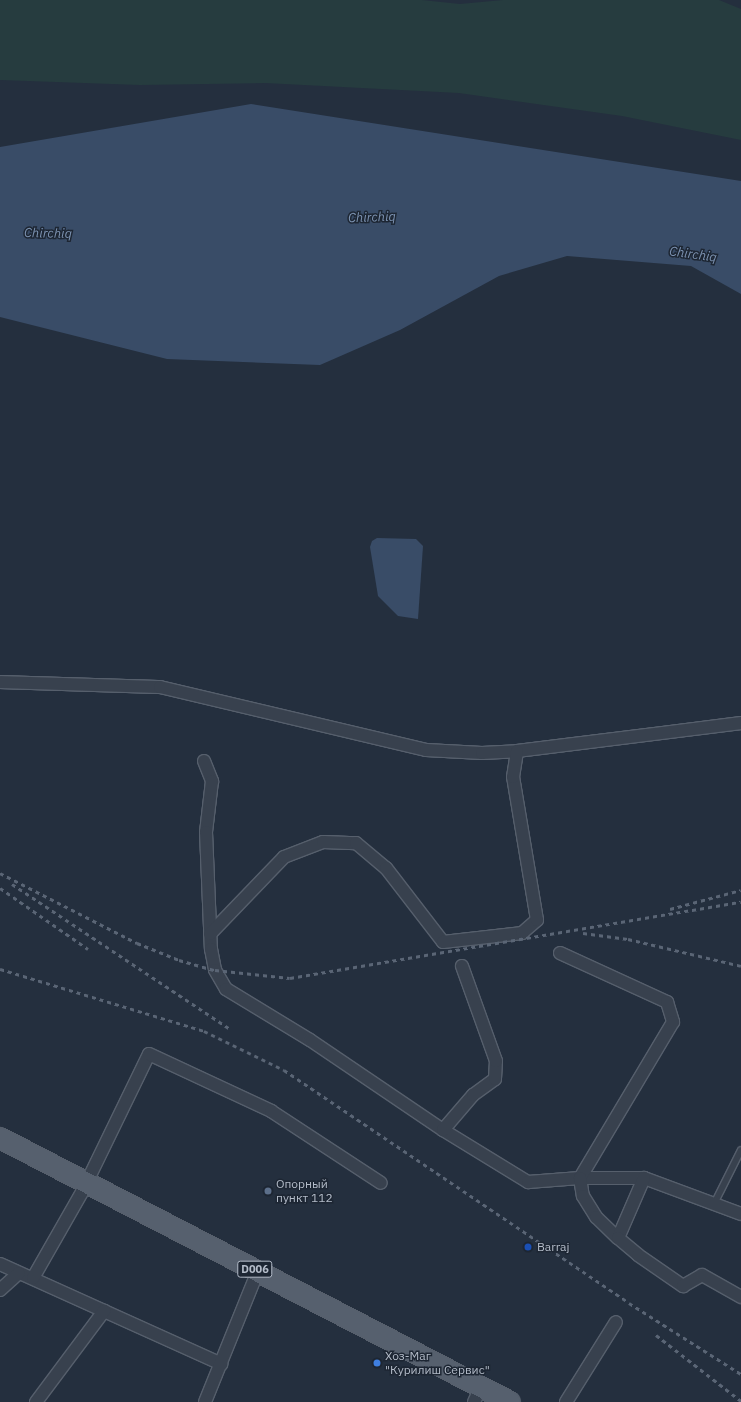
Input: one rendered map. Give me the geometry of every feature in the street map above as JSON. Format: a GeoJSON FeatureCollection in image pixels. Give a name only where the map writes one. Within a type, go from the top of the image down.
{"type":"FeatureCollection","features":[{"type":"Feature","properties":{"kind":"main road","name":"D006"},"geometry":{"type":"LineString","coordinates":[[0,1138],[85,1187],[256,1276],[479,1397],[510,1402]]}},
{"type":"Feature","properties":{"kind":"main road","name":"D006"},"geometry":{"type":"LineString","coordinates":[[0,1150],[85,1187]]}},
{"type":"Feature","properties":{"kind":"street"},"geometry":{"type":"LineString","coordinates":[[0,682],[160,686],[426,750],[482,753],[517,751],[741,723]]}},
{"type":"Feature","properties":{"kind":"street"},"geometry":{"type":"LineString","coordinates":[[210,934],[284,857],[324,842],[356,844],[386,868],[444,942],[522,933],[537,920],[513,777],[517,751]]}},
{"type":"Feature","properties":{"kind":"street"},"geometry":{"type":"LineString","coordinates":[[204,761],[212,781],[206,832],[210,934],[215,970],[226,989],[310,1040],[443,1130],[528,1182],[580,1178],[644,1178],[741,1214]]}},
{"type":"Feature","properties":{"kind":"street"},"geometry":{"type":"LineString","coordinates":[[560,953],[667,1002],[673,1022],[580,1178],[583,1196],[596,1217],[618,1238],[638,1255],[683,1286],[702,1275],[741,1297]]}},
{"type":"Feature","properties":{"kind":"street"},"geometry":{"type":"LineString","coordinates":[[443,1130],[473,1095],[495,1079],[496,1061],[462,966]]}},
{"type":"Feature","properties":{"kind":"street"},"geometry":{"type":"LineString","coordinates":[[33,1278],[85,1187],[150,1054],[270,1111],[380,1183]]}},
{"type":"Feature","properties":{"kind":"street"},"geometry":{"type":"LineString","coordinates":[[618,1238],[644,1178]]}},
{"type":"Feature","properties":{"kind":"street"},"geometry":{"type":"LineString","coordinates":[[0,1264],[220,1364]]}},
{"type":"Feature","properties":{"kind":"street"},"geometry":{"type":"LineString","coordinates":[[0,1290],[19,1272]]}},
{"type":"Feature","properties":{"kind":"street"},"geometry":{"type":"LineString","coordinates":[[205,1402],[256,1276]]}},
{"type":"Feature","properties":{"kind":"street"},"geometry":{"type":"LineString","coordinates":[[36,1402],[104,1311]]}},
{"type":"Feature","properties":{"kind":"street"},"geometry":{"type":"LineString","coordinates":[[566,1402],[616,1322]]}},
{"type":"Feature","properties":{"kind":"lane"},"geometry":{"type":"LineString","coordinates":[[714,1204],[741,1150]]}},
{"type":"Feature","properties":{"kind":"green space"},"geometry":{"type":"Polygon","coordinates":[[[0,0],[422,0],[460,4],[503,0],[719,0],[741,9],[741,140],[622,116],[459,93],[265,83],[140,85],[0,80],[0,0]]]}},
{"type":"Feature","properties":{"kind":"water","name":"Chirchiq"},"geometry":{"type":"Polygon","coordinates":[[[251,104],[741,181],[741,294],[691,266],[567,256],[499,276],[400,330],[320,365],[167,359],[0,317],[0,147],[251,104]]]}},
{"type":"Feature","properties":{"kind":"water"},"geometry":{"type":"Polygon","coordinates":[[[377,538],[416,539],[423,546],[418,619],[398,616],[378,596],[370,547],[372,541],[377,538]]]}},
{"type":"Feature","properties":{"kind":"railway"},"geometry":{"type":"LineString","coordinates":[[0,873],[137,943],[179,960],[215,970],[290,978],[741,902]]}},
{"type":"Feature","properties":{"kind":"railway"},"geometry":{"type":"LineString","coordinates":[[12,884],[229,1028]]}},
{"type":"Feature","properties":{"kind":"railway"},"geometry":{"type":"LineString","coordinates":[[0,888],[88,949]]}},
{"type":"Feature","properties":{"kind":"railway"},"geometry":{"type":"LineString","coordinates":[[670,909],[741,890]]}},
{"type":"Feature","properties":{"kind":"railway"},"geometry":{"type":"LineString","coordinates":[[583,933],[628,939],[741,966]]}},
{"type":"Feature","properties":{"kind":"railway"},"geometry":{"type":"LineString","coordinates":[[0,969],[204,1031],[284,1070],[629,1303],[741,1374]]}},
{"type":"Feature","properties":{"kind":"railway"},"geometry":{"type":"LineString","coordinates":[[656,1335],[741,1401]]}},
{"type":"Feature","properties":{"kind":"place","name":"Опорный пункт 112"},"geometry":{"type":"Point","coordinates":[268,1191]}},
{"type":"Feature","properties":{"kind":"place","name":"Barraj"},"geometry":{"type":"Point","coordinates":[528,1247]}},
{"type":"Feature","properties":{"kind":"place","name":"Хоз-Маг \"Курилиш Сервис\""},"geometry":{"type":"Point","coordinates":[377,1363]}}]}
